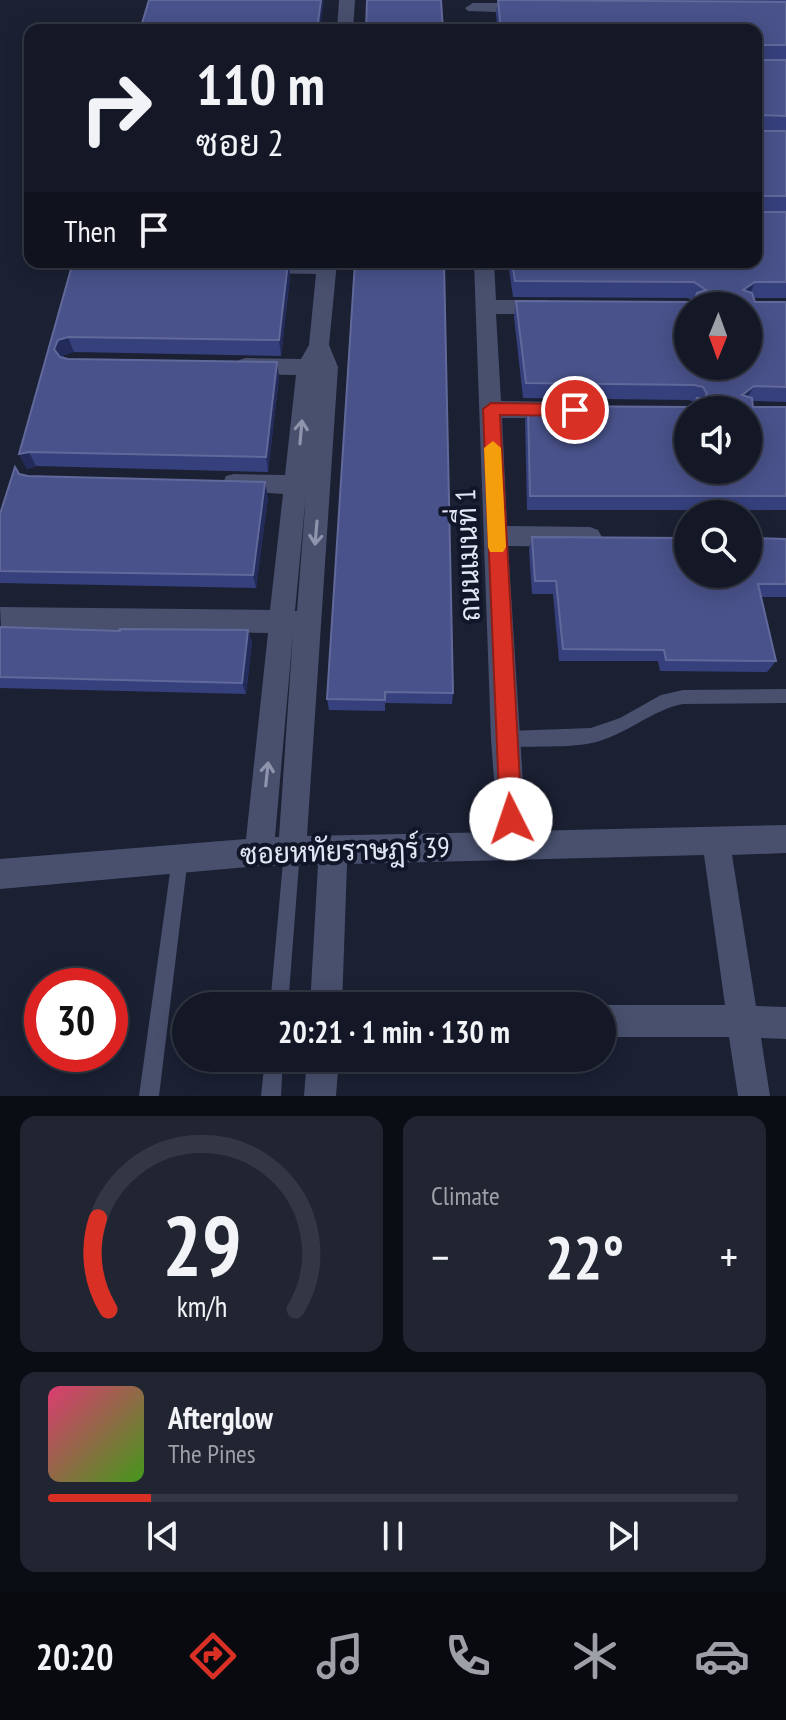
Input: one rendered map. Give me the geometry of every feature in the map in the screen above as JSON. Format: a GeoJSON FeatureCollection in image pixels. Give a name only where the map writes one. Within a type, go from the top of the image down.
{"type":"FeatureCollection","features":[{"type":"Feature","properties":{"kind":"street"},"geometry":{"type":"LineString","coordinates":[[345,24],[347,0]]}},
{"type":"Feature","properties":{"kind":"street"},"geometry":{"type":"LineString","coordinates":[[474,24],[473,4],[551,9]]}},
{"type":"Feature","properties":{"kind":"street"},"geometry":{"type":"LineString","coordinates":[[292,851],[296,622],[327,268]]}},
{"type":"Feature","properties":{"kind":"street","name":"ถนนเมนที่ 1"},"geometry":{"type":"LineString","coordinates":[[484,268],[505,739],[513,845]]}},
{"type":"Feature","properties":{"kind":"street"},"geometry":{"type":"LineString","coordinates":[[486,307],[564,307]]}},
{"type":"Feature","properties":{"kind":"street"},"geometry":{"type":"LineString","coordinates":[[229,365],[318,359]]}},
{"type":"Feature","properties":{"kind":"street"},"geometry":{"type":"LineString","coordinates":[[491,409],[582,410]]}},
{"type":"Feature","properties":{"kind":"street"},"geometry":{"type":"LineString","coordinates":[[204,482],[308,485]]}},
{"type":"Feature","properties":{"kind":"street"},"geometry":{"type":"LineString","coordinates":[[496,536],[608,538]]}},
{"type":"Feature","properties":{"kind":"street"},"geometry":{"type":"LineString","coordinates":[[1,618],[296,622]]}},
{"type":"Feature","properties":{"kind":"street"},"geometry":{"type":"LineString","coordinates":[[259,852],[296,622]]}},
{"type":"Feature","properties":{"kind":"street","name":"ซอยหทัยราษฎร์ 39"},"geometry":{"type":"LineString","coordinates":[[0,874],[259,852],[786,839]]}},
{"type":"Feature","properties":{"kind":"street"},"geometry":{"type":"LineString","coordinates":[[716,841],[754,1096]]}},
{"type":"Feature","properties":{"kind":"street"},"geometry":{"type":"LineString","coordinates":[[327,992],[333,849]]}},
{"type":"Feature","properties":{"kind":"street"},"geometry":{"type":"LineString","coordinates":[[616,1021],[786,1023]]}},
{"type":"Feature","properties":{"kind":"street"},"geometry":{"type":"LineString","coordinates":[[320,1096],[322,1072]]}},
{"type":"Feature","properties":{"kind":"lane"},"geometry":{"type":"LineString","coordinates":[[505,739],[591,736],[625,724],[666,700],[683,697],[786,696]]}},
{"type":"Feature","properties":{"kind":"lane"},"geometry":{"type":"LineString","coordinates":[[280,992],[292,851]]}},
{"type":"Feature","properties":{"kind":"lane"},"geometry":{"type":"LineString","coordinates":[[149,1096],[180,858]]}},
{"type":"Feature","properties":{"kind":"lane"},"geometry":{"type":"LineString","coordinates":[[271,1096],[273,1072]]}},
{"type":"Feature","properties":{"kind":"building"},"geometry":{"type":"Polygon","coordinates":[[[149,0],[321,0],[318,24],[142,24],[149,0]]]}},
{"type":"Feature","properties":{"kind":"building"},"geometry":{"type":"Polygon","coordinates":[[[367,0],[441,0],[443,24],[366,24],[367,0]]]}},
{"type":"Feature","properties":{"kind":"building"},"geometry":{"type":"Polygon","coordinates":[[[498,0],[786,2],[786,45],[762,45],[762,24],[500,24],[498,0]]]}},
{"type":"Feature","properties":{"kind":"building"},"geometry":{"type":"Polygon","coordinates":[[[762,60],[786,60],[786,116],[762,115],[762,60]]]}},
{"type":"Feature","properties":{"kind":"building"},"geometry":{"type":"Polygon","coordinates":[[[762,131],[786,131],[786,196],[762,196],[762,131]]]}},
{"type":"Feature","properties":{"kind":"building"},"geometry":{"type":"Polygon","coordinates":[[[762,212],[786,212],[786,282],[755,282],[743,290],[749,292],[700,292],[706,290],[694,282],[515,281],[513,268],[762,268],[762,212]]]}},
{"type":"Feature","properties":{"kind":"building"},"geometry":{"type":"Polygon","coordinates":[[[71,268],[287,268],[279,340],[68,337],[58,340],[54,349],[60,357],[68,359],[277,362],[266,457],[19,454],[71,268]]]}},
{"type":"Feature","properties":{"kind":"building"},"geometry":{"type":"Polygon","coordinates":[[[355,268],[444,268],[453,693],[385,692],[385,700],[327,699],[355,268]]]}},
{"type":"Feature","properties":{"kind":"building"},"geometry":{"type":"Polygon","coordinates":[[[516,301],[674,302],[674,380],[762,380],[762,302],[786,302],[786,387],[754,386],[742,395],[745,396],[706,396],[703,387],[694,385],[526,383],[516,301]]]}},
{"type":"Feature","properties":{"kind":"building"},"geometry":{"type":"Polygon","coordinates":[[[528,406],[674,407],[674,484],[762,484],[762,407],[786,407],[786,496],[530,496],[528,406]]]}},
{"type":"Feature","properties":{"kind":"building"},"geometry":{"type":"Polygon","coordinates":[[[15,467],[19,474],[28,476],[265,482],[253,575],[0,571],[0,514],[15,467]]]}},
{"type":"Feature","properties":{"kind":"building"},"geometry":{"type":"Polygon","coordinates":[[[532,537],[674,538],[674,588],[759,588],[776,661],[666,660],[664,650],[563,649],[556,581],[535,581],[532,537]]]}},
{"type":"Feature","properties":{"kind":"building"},"geometry":{"type":"Polygon","coordinates":[[[762,538],[786,539],[786,584],[762,584],[762,538]]]}},
{"type":"Feature","properties":{"kind":"building"},"geometry":{"type":"Polygon","coordinates":[[[0,627],[120,631],[248,630],[242,683],[0,677],[0,627]]]}},
{"type":"Feature","properties":{"kind":"slow traffic"},"geometry":{"type":"LineString","coordinates":[[493,448],[497,547]]}},
{"type":"Feature","properties":{"kind":"route"},"geometry":{"type":"LineString","coordinates":[[511,819],[491,409],[575,410]]}}]}
